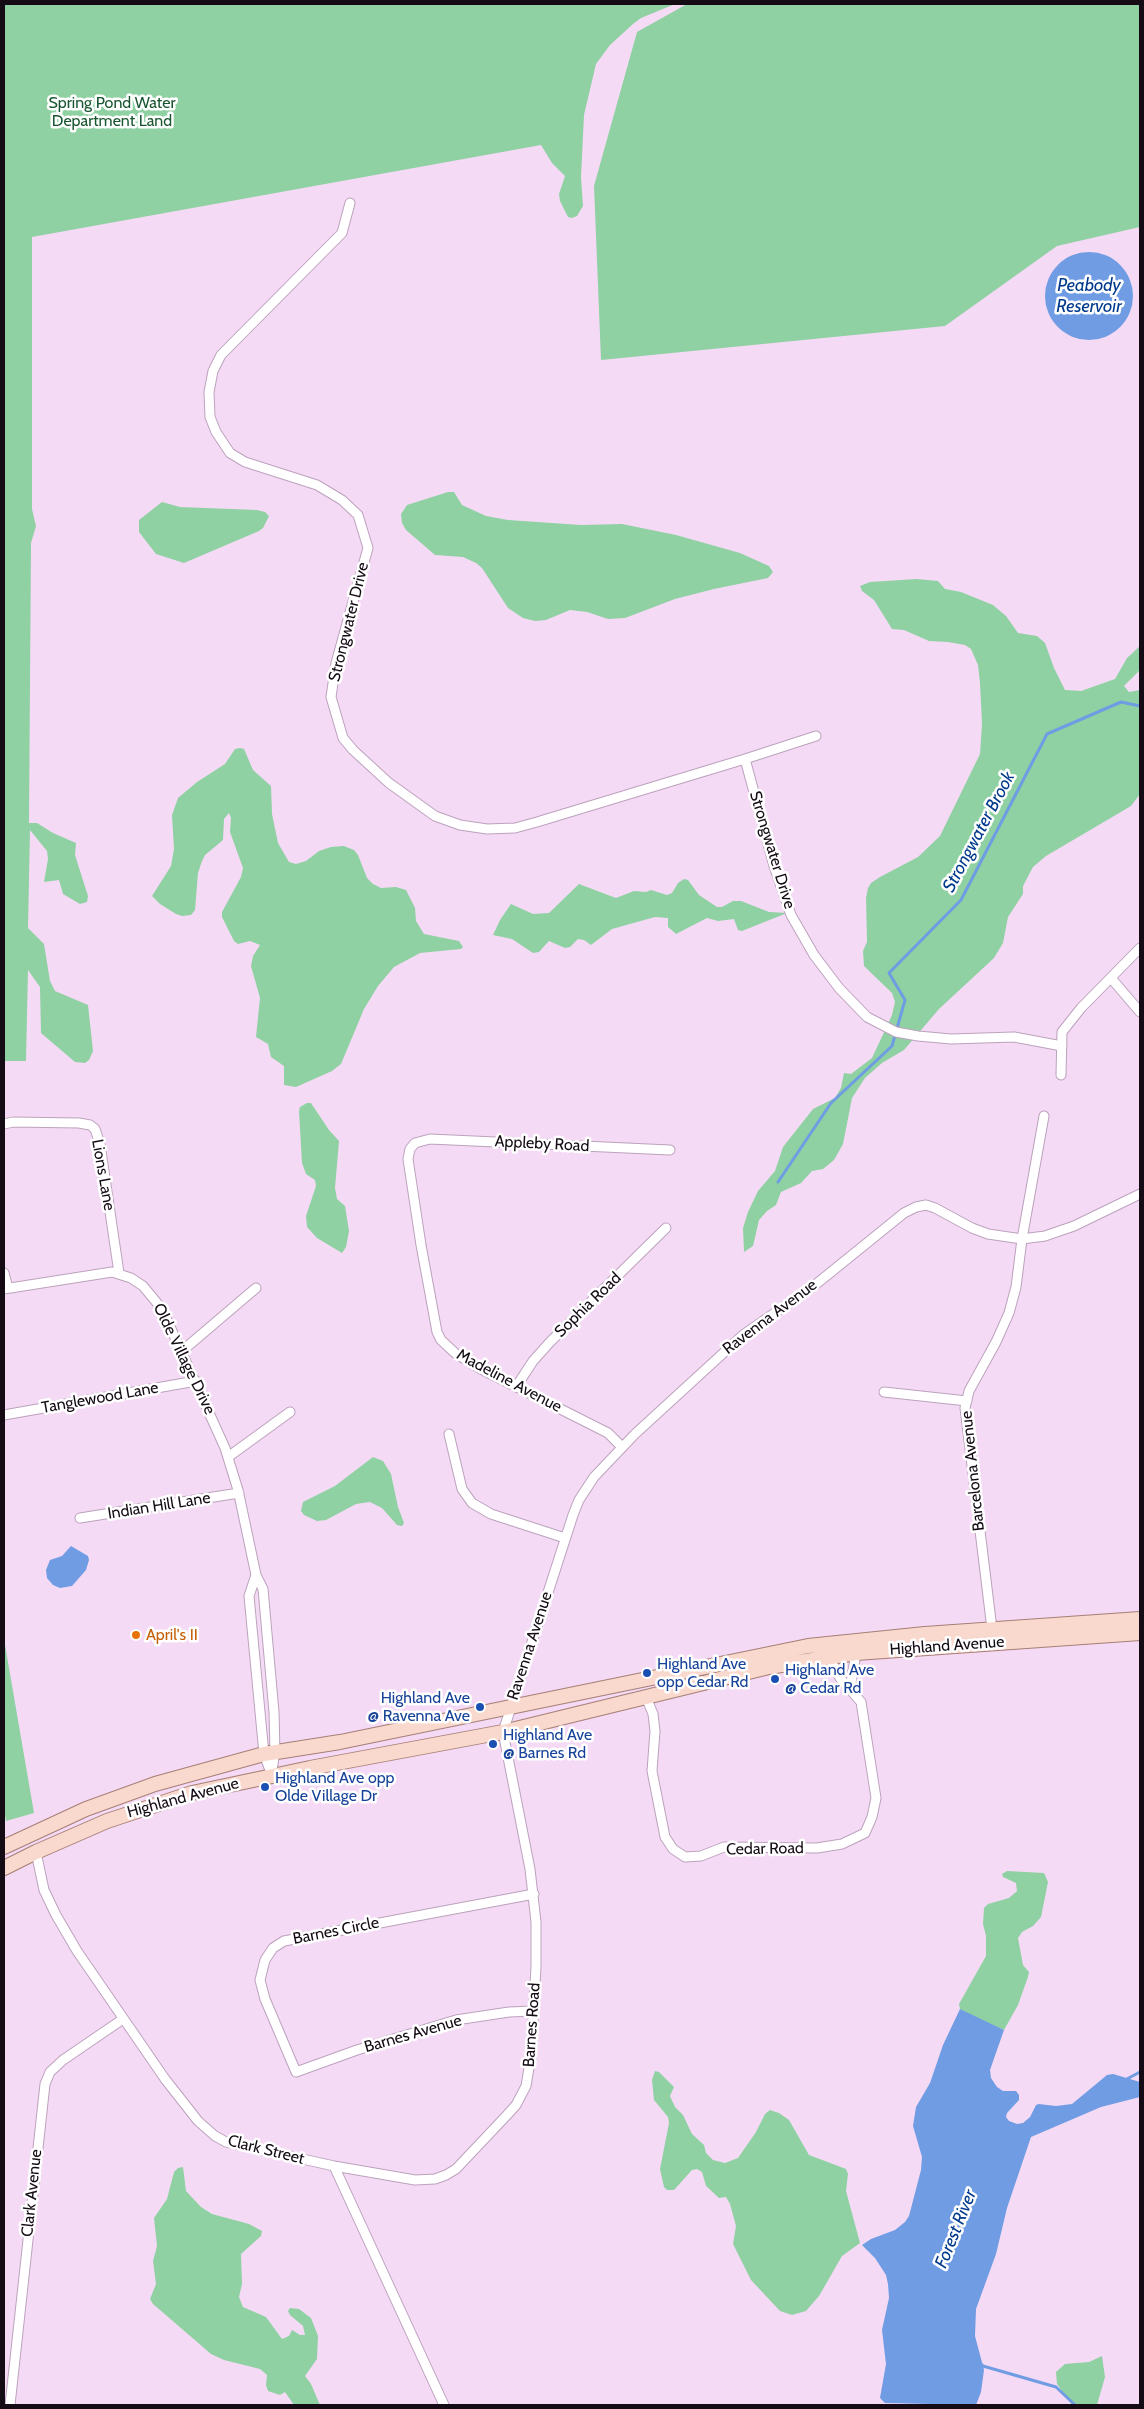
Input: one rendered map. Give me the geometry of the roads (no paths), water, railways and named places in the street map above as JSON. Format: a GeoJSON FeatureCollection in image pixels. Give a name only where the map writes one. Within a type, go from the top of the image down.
{"type":"FeatureCollection","features":[{"type":"Feature","properties":{"kind":"main road","name":"Highland Avenue"},"geometry":{"type":"LineString","coordinates":[[4,1847],[86,1810],[155,1784],[270,1753],[340,1742],[808,1646],[874,1638],[1140,1619]]}},
{"type":"Feature","properties":{"kind":"main road","name":"Highland Avenue"},"geometry":{"type":"LineString","coordinates":[[4,1868],[36,1852],[133,1811],[192,1793],[503,1732],[761,1669],[856,1653],[1140,1633]]}},
{"type":"Feature","properties":{"kind":"street","name":"Strongwater Drive"},"geometry":{"type":"LineString","coordinates":[[350,203],[342,233],[221,355],[213,371],[209,392],[210,417],[216,432],[230,453],[245,462],[318,485],[342,500],[358,514],[368,548],[336,663],[330,697],[343,738],[353,750],[389,783],[435,816],[460,825],[487,829],[514,828],[537,822],[745,760],[816,736]]}},
{"type":"Feature","properties":{"kind":"street","name":"Strongwater Drive"},"geometry":{"type":"LineString","coordinates":[[745,760],[774,866],[792,915],[838,988],[867,1017],[896,1032],[918,1036],[951,1038],[1014,1037],[1062,1046]]}},
{"type":"Feature","properties":{"kind":"street"},"geometry":{"type":"LineString","coordinates":[[1061,1075],[1062,1032],[1081,1008],[1140,948]]}},
{"type":"Feature","properties":{"kind":"street"},"geometry":{"type":"LineString","coordinates":[[1111,978],[1140,1012]]}},
{"type":"Feature","properties":{"kind":"street","name":"Barcelona Avenue"},"geometry":{"type":"LineString","coordinates":[[992,1629],[965,1408],[968,1391],[996,1342],[1009,1313],[1016,1287],[1022,1239],[1044,1116]]}},
{"type":"Feature","properties":{"kind":"street","name":"Lions Lane"},"geometry":{"type":"LineString","coordinates":[[8,1123],[79,1124],[90,1125],[94,1129],[100,1144],[119,1273]]}},
{"type":"Feature","properties":{"kind":"street","name":"Appleby Road"},"geometry":{"type":"LineString","coordinates":[[415,1143],[430,1139],[670,1150]]}},
{"type":"Feature","properties":{"kind":"street","name":"Madeline Avenue"},"geometry":{"type":"LineString","coordinates":[[415,1143],[410,1150],[408,1172],[437,1332],[441,1340],[455,1353],[516,1387],[608,1433],[622,1447]]}},
{"type":"Feature","properties":{"kind":"street","name":"Ravenna Avenue"},"geometry":{"type":"LineString","coordinates":[[503,1732],[509,1708],[565,1538],[586,1488],[603,1466],[622,1447],[743,1335],[815,1285],[904,1213],[916,1207],[926,1205],[935,1208],[972,1228],[988,1234],[1022,1239],[1045,1236],[1074,1226],[1140,1194]]}},
{"type":"Feature","properties":{"kind":"street","name":"Sophia Road"},"geometry":{"type":"LineString","coordinates":[[516,1387],[533,1360],[666,1228]]}},
{"type":"Feature","properties":{"kind":"street"},"geometry":{"type":"LineString","coordinates":[[4,1273],[6,1289],[104,1272],[119,1273]]}},
{"type":"Feature","properties":{"kind":"street","name":"Olde Village Drive"},"geometry":{"type":"LineString","coordinates":[[119,1273],[137,1282],[154,1296],[196,1381],[228,1457],[239,1493],[256,1575],[263,1589],[271,1776]]}},
{"type":"Feature","properties":{"kind":"street"},"geometry":{"type":"LineString","coordinates":[[182,1351],[256,1288]]}},
{"type":"Feature","properties":{"kind":"street","name":"Tanglewood Lane"},"geometry":{"type":"LineString","coordinates":[[4,1415],[196,1381]]}},
{"type":"Feature","properties":{"kind":"street"},"geometry":{"type":"LineString","coordinates":[[884,1392],[967,1401]]}},
{"type":"Feature","properties":{"kind":"street"},"geometry":{"type":"LineString","coordinates":[[228,1457],[290,1412]]}},
{"type":"Feature","properties":{"kind":"street"},"geometry":{"type":"LineString","coordinates":[[449,1434],[462,1489],[472,1504],[490,1514],[565,1538]]}},
{"type":"Feature","properties":{"kind":"street","name":"Indian Hill Lane"},"geometry":{"type":"LineString","coordinates":[[80,1518],[239,1493]]}},
{"type":"Feature","properties":{"kind":"street","name":"Olde Village Drive"},"geometry":{"type":"LineString","coordinates":[[256,1575],[249,1596],[270,1753]]}},
{"type":"Feature","properties":{"kind":"street"},"geometry":{"type":"LineString","coordinates":[[850,1689],[856,1653]]}},
{"type":"Feature","properties":{"kind":"street","name":"Cedar Road"},"geometry":{"type":"LineString","coordinates":[[646,1697],[653,1714],[655,1731],[652,1770],[665,1837],[673,1849],[685,1856],[701,1856],[724,1848],[817,1848],[842,1844],[865,1833],[872,1817],[876,1798],[861,1702],[840,1678],[829,1657]]}},
{"type":"Feature","properties":{"kind":"street","name":"Barnes Road"},"geometry":{"type":"LineString","coordinates":[[334,2166],[415,2180],[435,2179],[456,2169],[507,2115],[521,2096],[530,2070],[537,1941],[534,1894],[503,1732]]}},
{"type":"Feature","properties":{"kind":"street","name":"Clark Street"},"geometry":{"type":"LineString","coordinates":[[36,1852],[42,1883],[51,1907],[77,1951],[171,2087],[198,2121],[214,2136],[243,2147],[334,2166]]}},
{"type":"Feature","properties":{"kind":"street","name":"Barnes Circle"},"geometry":{"type":"LineString","coordinates":[[296,2072],[265,2000],[260,1980],[265,1960],[279,1944],[534,1894]]}},
{"type":"Feature","properties":{"kind":"street","name":"Barnes Avenue"},"geometry":{"type":"LineString","coordinates":[[296,2072],[439,2024],[473,2017],[533,2011]]}},
{"type":"Feature","properties":{"kind":"street","name":"Clark Avenue"},"geometry":{"type":"LineString","coordinates":[[10,2405],[45,2084],[50,2072],[63,2060],[123,2019]]}},
{"type":"Feature","properties":{"kind":"street"},"geometry":{"type":"LineString","coordinates":[[334,2166],[444,2405]]}},
{"type":"Feature","properties":{"kind":"water","name":"Peabody Reservoir"},"geometry":{"type":"Polygon","coordinates":[[[1089,252],[1106,255],[1114,259],[1126,271],[1130,279],[1133,296],[1130,313],[1126,321],[1114,333],[1106,337],[1089,340],[1072,337],[1064,333],[1052,321],[1048,313],[1045,296],[1048,279],[1052,271],[1064,259],[1072,255],[1089,252]]]}},
{"type":"Feature","properties":{"kind":"water"},"geometry":{"type":"Polygon","coordinates":[[[71,1546],[88,1556],[89,1560],[86,1570],[72,1586],[60,1588],[53,1585],[47,1578],[46,1570],[50,1560],[62,1556],[71,1546]]]}},
{"type":"Feature","properties":{"kind":"water"},"geometry":{"type":"Polygon","coordinates":[[[960,2009],[1004,2030],[990,2070],[991,2078],[997,2087],[1003,2091],[1016,2091],[1019,2095],[1019,2100],[1007,2113],[1006,2117],[1009,2121],[1017,2124],[1023,2123],[1030,2117],[1036,2105],[1039,2104],[1056,2106],[1072,2104],[1107,2075],[1113,2074],[1140,2082],[1140,2097],[1101,2107],[1031,2137],[1007,2208],[996,2254],[976,2309],[975,2336],[984,2370],[981,2392],[976,2405],[885,2403],[880,2398],[886,2364],[882,2330],[889,2298],[888,2284],[886,2275],[875,2258],[862,2245],[871,2239],[895,2230],[909,2216],[921,2170],[922,2157],[913,2126],[916,2107],[930,2083],[943,2045],[960,2009]]]}},
{"type":"Feature","properties":{"kind":"waterway","name":"Strongwater Brook"},"geometry":{"type":"LineString","coordinates":[[778,1182],[831,1103],[892,1046],[905,1000],[889,973],[961,900],[1047,734],[1121,702],[1140,706]]}},
{"type":"Feature","properties":{"kind":"waterway","name":"Forest River"},"geometry":{"type":"LineString","coordinates":[[1125,2080],[1140,2072]]}},
{"type":"Feature","properties":{"kind":"waterway","name":"Forest River"},"geometry":{"type":"LineString","coordinates":[[979,2362],[983,2366],[1056,2387],[1075,2405]]}},
{"type":"Feature","properties":{"kind":"place","name":"April's II"},"geometry":{"type":"Point","coordinates":[136,1635]}},
{"type":"Feature","properties":{"kind":"place","name":"Highland Ave opp Cedar Rd"},"geometry":{"type":"Point","coordinates":[647,1673]}},
{"type":"Feature","properties":{"kind":"place","name":"Highland Ave @ Cedar Rd"},"geometry":{"type":"Point","coordinates":[775,1679]}},
{"type":"Feature","properties":{"kind":"place","name":"Highland Ave @ Ravenna Ave"},"geometry":{"type":"Point","coordinates":[480,1707]}},
{"type":"Feature","properties":{"kind":"place","name":"Highland Ave @ Barnes Rd"},"geometry":{"type":"Point","coordinates":[493,1744]}},
{"type":"Feature","properties":{"kind":"place","name":"Highland Ave opp Olde Village Dr"},"geometry":{"type":"Point","coordinates":[265,1787]}},
{"type":"Feature","properties":{"kind":"park label","name":"Spring Pond Water Department Land"},"geometry":{"type":"Point","coordinates":[112,112]}}]}
